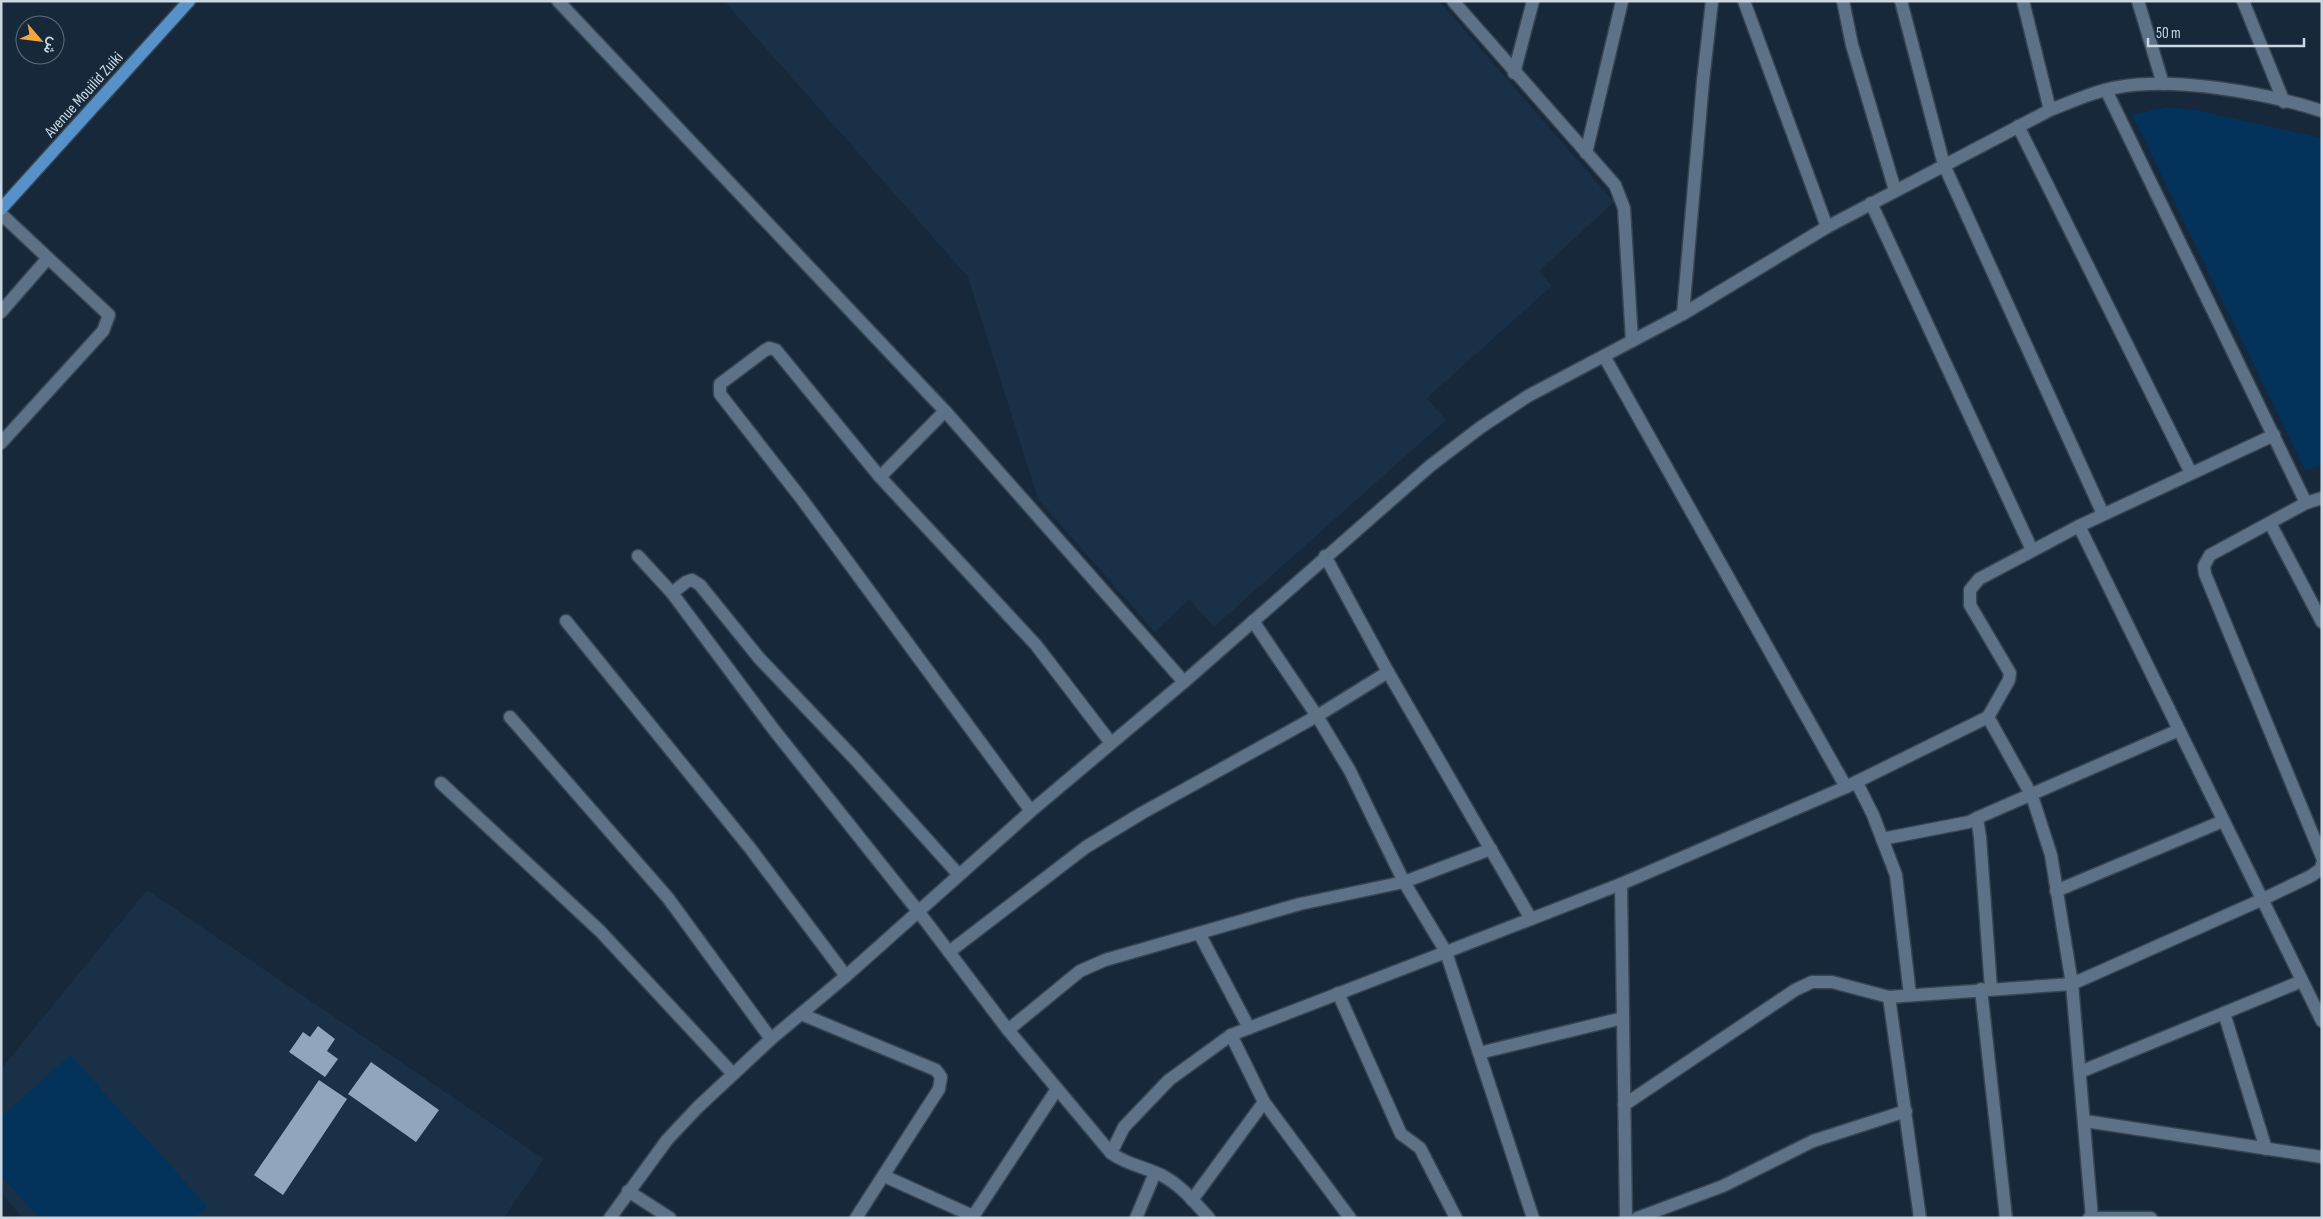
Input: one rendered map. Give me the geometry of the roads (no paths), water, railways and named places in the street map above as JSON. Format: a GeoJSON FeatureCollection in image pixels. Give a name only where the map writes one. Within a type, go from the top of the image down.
{"type":"FeatureCollection","features":[{"type":"Feature","properties":{"kind":"main road","name":"Avenue Mouilid Zuiki"},"geometry":{"type":"LineString","coordinates":[[1,209],[190,1]]}},
{"type":"Feature","properties":{"kind":"street"},"geometry":{"type":"LineString","coordinates":[[558,1],[945,411],[1184,682]]}},
{"type":"Feature","properties":{"kind":"street"},"geometry":{"type":"LineString","coordinates":[[1453,1],[1615,185],[1624,208],[1632,341]]}},
{"type":"Feature","properties":{"kind":"street"},"geometry":{"type":"LineString","coordinates":[[1514,72],[1533,1]]}},
{"type":"Feature","properties":{"kind":"street"},"geometry":{"type":"LineString","coordinates":[[1586,153],[1622,1]]}},
{"type":"Feature","properties":{"kind":"street"},"geometry":{"type":"LineString","coordinates":[[1683,314],[1702,81],[1712,1]]}},
{"type":"Feature","properties":{"kind":"street"},"geometry":{"type":"LineString","coordinates":[[1744,1],[1827,226]]}},
{"type":"Feature","properties":{"kind":"street"},"geometry":{"type":"LineString","coordinates":[[1843,1],[1855,54],[1895,190]]}},
{"type":"Feature","properties":{"kind":"street"},"geometry":{"type":"LineString","coordinates":[[1902,1],[1944,165],[2103,514]]}},
{"type":"Feature","properties":{"kind":"street"},"geometry":{"type":"LineString","coordinates":[[2023,1],[2050,110]]}},
{"type":"Feature","properties":{"kind":"street"},"geometry":{"type":"LineString","coordinates":[[2138,1],[2163,84]]}},
{"type":"Feature","properties":{"kind":"street"},"geometry":{"type":"LineString","coordinates":[[2243,1],[2284,102]]}},
{"type":"Feature","properties":{"kind":"street"},"geometry":{"type":"LineString","coordinates":[[610,1218],[666,1140],[771,1039],[846,976],[1031,811],[1184,682],[1325,556],[1430,466],[1481,427],[1528,396],[1683,314],[1827,226],[2018,126],[2087,95],[2119,87],[2163,84],[2211,87],[2322,112]]}},
{"type":"Feature","properties":{"kind":"street"},"geometry":{"type":"LineString","coordinates":[[2106,90],[2306,503]]}},
{"type":"Feature","properties":{"kind":"street"},"geometry":{"type":"LineString","coordinates":[[2018,126],[2190,474]]}},
{"type":"Feature","properties":{"kind":"street"},"geometry":{"type":"LineString","coordinates":[[1871,203],[2032,550]]}},
{"type":"Feature","properties":{"kind":"street"},"geometry":{"type":"LineString","coordinates":[[1,214],[109,315],[102,331],[1,443]]}},
{"type":"Feature","properties":{"kind":"street"},"geometry":{"type":"LineString","coordinates":[[1,312],[48,258]]}},
{"type":"Feature","properties":{"kind":"street"},"geometry":{"type":"LineString","coordinates":[[1031,811],[806,506],[720,394],[720,384],[764,351],[770,348],[776,350],[880,477],[1036,645],[1111,743]]}},
{"type":"Feature","properties":{"kind":"street"},"geometry":{"type":"LineString","coordinates":[[1604,356],[1882,839],[1896,875],[1910,995]]}},
{"type":"Feature","properties":{"kind":"street"},"geometry":{"type":"LineString","coordinates":[[880,477],[945,411]]}},
{"type":"Feature","properties":{"kind":"street"},"geometry":{"type":"LineString","coordinates":[[1111,1153],[1124,1128],[1169,1080],[1231,1035],[1621,884],[1852,785],[1988,717],[2009,680],[2010,673],[1970,605],[1970,590],[1979,579],[2103,514],[2274,435]]}},
{"type":"Feature","properties":{"kind":"street"},"geometry":{"type":"LineString","coordinates":[[2322,498],[2306,503],[2210,555],[2204,566],[2205,574],[2322,857]]}},
{"type":"Feature","properties":{"kind":"street"},"geometry":{"type":"LineString","coordinates":[[2270,523],[2322,622]]}},
{"type":"Feature","properties":{"kind":"street"},"geometry":{"type":"LineString","coordinates":[[2079,526],[2322,1021]]}},
{"type":"Feature","properties":{"kind":"street"},"geometry":{"type":"LineString","coordinates":[[638,556],[672,593],[774,730],[918,911],[1008,1030],[1111,1153],[1122,1161],[1155,1173],[1176,1184],[1209,1218]]}},
{"type":"Feature","properties":{"kind":"street"},"geometry":{"type":"LineString","coordinates":[[1325,556],[1388,672],[1532,919]]}},
{"type":"Feature","properties":{"kind":"street"},"geometry":{"type":"LineString","coordinates":[[672,593],[692,580],[700,584],[759,658],[853,757],[959,875]]}},
{"type":"Feature","properties":{"kind":"street"},"geometry":{"type":"LineString","coordinates":[[566,621],[750,848],[846,976]]}},
{"type":"Feature","properties":{"kind":"street"},"geometry":{"type":"LineString","coordinates":[[1253,621],[1317,716],[1350,772],[1404,882],[1446,952],[1533,1218]]}},
{"type":"Feature","properties":{"kind":"street"},"geometry":{"type":"LineString","coordinates":[[949,952],[1086,847],[1142,813],[1317,716],[1388,672]]}},
{"type":"Feature","properties":{"kind":"street"},"geometry":{"type":"LineString","coordinates":[[510,717],[668,898],[771,1039]]}},
{"type":"Feature","properties":{"kind":"street"},"geometry":{"type":"LineString","coordinates":[[1988,717],[2032,796],[2051,855],[2072,984],[2085,1121],[2091,1217],[2151,1218]]}},
{"type":"Feature","properties":{"kind":"street"},"geometry":{"type":"LineString","coordinates":[[1882,839],[1969,822],[2179,730]]}},
{"type":"Feature","properties":{"kind":"street"},"geometry":{"type":"LineString","coordinates":[[441,783],[600,931],[733,1074]]}},
{"type":"Feature","properties":{"kind":"street"},"geometry":{"type":"LineString","coordinates":[[1977,818],[1980,837],[1986,989],[2006,1218]]}},
{"type":"Feature","properties":{"kind":"street"},"geometry":{"type":"LineString","coordinates":[[2056,891],[2223,821]]}},
{"type":"Feature","properties":{"kind":"street"},"geometry":{"type":"LineString","coordinates":[[1008,1030],[1080,971],[1104,960],[1300,904],[1404,882],[1491,849]]}},
{"type":"Feature","properties":{"kind":"street"},"geometry":{"type":"LineString","coordinates":[[1624,1105],[1795,990],[1812,982],[1832,982],[1889,997],[2072,984],[2312,876],[2321,869],[2322,864]]}},
{"type":"Feature","properties":{"kind":"street"},"geometry":{"type":"LineString","coordinates":[[1621,884],[1626,1218]]}},
{"type":"Feature","properties":{"kind":"street"},"geometry":{"type":"LineString","coordinates":[[1199,933],[1249,1028]]}},
{"type":"Feature","properties":{"kind":"street"},"geometry":{"type":"LineString","coordinates":[[2080,1072],[2302,981]]}},
{"type":"Feature","properties":{"kind":"street"},"geometry":{"type":"LineString","coordinates":[[1338,993],[1402,1134],[1420,1148],[1456,1218]]}},
{"type":"Feature","properties":{"kind":"street"},"geometry":{"type":"LineString","coordinates":[[1889,997],[1920,1218]]}},
{"type":"Feature","properties":{"kind":"street"},"geometry":{"type":"LineString","coordinates":[[2224,1013],[2266,1149]]}},
{"type":"Feature","properties":{"kind":"street"},"geometry":{"type":"LineString","coordinates":[[800,1014],[936,1070],[941,1077],[940,1089],[856,1218]]}},
{"type":"Feature","properties":{"kind":"street"},"geometry":{"type":"LineString","coordinates":[[1479,1052],[1623,1018]]}},
{"type":"Feature","properties":{"kind":"street"},"geometry":{"type":"LineString","coordinates":[[1231,1035],[1264,1102],[1350,1218]]}},
{"type":"Feature","properties":{"kind":"street"},"geometry":{"type":"LineString","coordinates":[[884,1176],[972,1217],[1057,1089]]}},
{"type":"Feature","properties":{"kind":"street"},"geometry":{"type":"LineString","coordinates":[[1192,1200],[1264,1102]]}},
{"type":"Feature","properties":{"kind":"street"},"geometry":{"type":"LineString","coordinates":[[1637,1218],[1723,1186],[1813,1141],[1906,1111]]}},
{"type":"Feature","properties":{"kind":"street"},"geometry":{"type":"LineString","coordinates":[[2085,1121],[2322,1157]]}},
{"type":"Feature","properties":{"kind":"street"},"geometry":{"type":"LineString","coordinates":[[1136,1218],[1155,1173]]}},
{"type":"Feature","properties":{"kind":"street"},"geometry":{"type":"LineString","coordinates":[[628,1191],[670,1218]]}}]}
